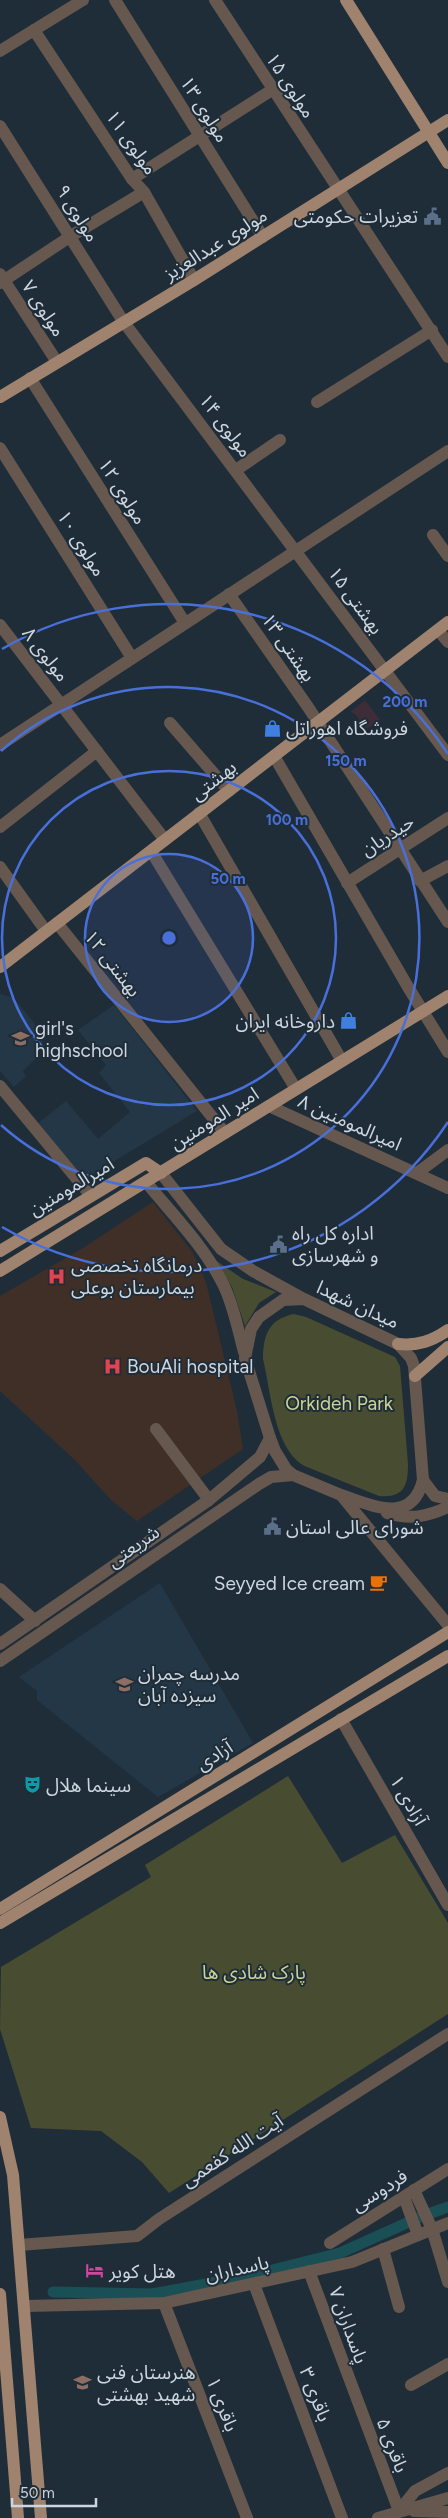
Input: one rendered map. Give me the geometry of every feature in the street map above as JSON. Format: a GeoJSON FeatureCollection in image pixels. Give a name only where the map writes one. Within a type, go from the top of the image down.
{"type":"FeatureCollection","features":[{"type":"Feature","properties":{"kind":"main road"},"geometry":{"type":"LineString","coordinates":[[346,0],[448,163]]}},
{"type":"Feature","properties":{"kind":"main road","name":"مولوی عبدالعزیز"},"geometry":{"type":"LineString","coordinates":[[0,397],[123,321],[194,280],[448,120]]}},
{"type":"Feature","properties":{"kind":"main road","name":"بهشتی"},"geometry":{"type":"LineString","coordinates":[[0,967],[443,626]]}},
{"type":"Feature","properties":{"kind":"main road","name":"امیر المومنین"},"geometry":{"type":"LineString","coordinates":[[0,1271],[448,996]]}},
{"type":"Feature","properties":{"kind":"main road","name":"امیرالمومنین"},"geometry":{"type":"LineString","coordinates":[[0,1251],[146,1163],[160,1172]]}},
{"type":"Feature","properties":{"kind":"main road"},"geometry":{"type":"LineString","coordinates":[[398,1344],[412,1346],[443,1333],[448,1347],[414,1376]]}},
{"type":"Feature","properties":{"kind":"main road","name":"آزادی"},"geometry":{"type":"LineString","coordinates":[[0,1909],[448,1632]]}},
{"type":"Feature","properties":{"kind":"main road","name":"آزادی"},"geometry":{"type":"LineString","coordinates":[[0,1923],[448,1656]]}},
{"type":"Feature","properties":{"kind":"main road"},"geometry":{"type":"LineString","coordinates":[[0,2117],[13,2175],[41,2518]]}},
{"type":"Feature","properties":{"kind":"main road"},"geometry":{"type":"LineString","coordinates":[[0,2161],[7,2144]]}},
{"type":"Feature","properties":{"kind":"main road"},"geometry":{"type":"LineString","coordinates":[[18,2518],[2,2345],[0,2302],[25,2306]]}},
{"type":"Feature","properties":{"kind":"street"},"geometry":{"type":"LineString","coordinates":[[0,51],[83,0]]}},
{"type":"Feature","properties":{"kind":"street","name":"مولوی ۱۳"},"geometry":{"type":"LineString","coordinates":[[115,0],[263,237]]}},
{"type":"Feature","properties":{"kind":"street","name":"مولوی ۱۵"},"geometry":{"type":"LineString","coordinates":[[214,0],[448,357]]}},
{"type":"Feature","properties":{"kind":"street","name":"مولوی ۱۱"},"geometry":{"type":"LineString","coordinates":[[34,30],[132,179],[144,192],[194,280]]}},
{"type":"Feature","properties":{"kind":"street"},"geometry":{"type":"LineString","coordinates":[[132,179],[272,90]]}},
{"type":"Feature","properties":{"kind":"street","name":"مولوی ۹"},"geometry":{"type":"LineString","coordinates":[[0,126],[123,321]]}},
{"type":"Feature","properties":{"kind":"street"},"geometry":{"type":"LineString","coordinates":[[1,279],[144,192]]}},
{"type":"Feature","properties":{"kind":"street","name":"مولوی ۷"},"geometry":{"type":"LineString","coordinates":[[1,279],[57,362]]}},
{"type":"Feature","properties":{"kind":"street","name":"مولوی ۱۴"},"geometry":{"type":"LineString","coordinates":[[123,321],[298,551]]}},
{"type":"Feature","properties":{"kind":"street"},"geometry":{"type":"LineString","coordinates":[[317,402],[432,330]]}},
{"type":"Feature","properties":{"kind":"street","name":"مولوی ۱۲"},"geometry":{"type":"LineString","coordinates":[[30,378],[185,623]]}},
{"type":"Feature","properties":{"kind":"street"},"geometry":{"type":"LineString","coordinates":[[236,470],[280,440]]}},
{"type":"Feature","properties":{"kind":"street","name":"مولوی ۱۰"},"geometry":{"type":"LineString","coordinates":[[0,448],[132,658]]}},
{"type":"Feature","properties":{"kind":"street"},"geometry":{"type":"LineString","coordinates":[[0,745],[448,451]]}},
{"type":"Feature","properties":{"kind":"street"},"geometry":{"type":"LineString","coordinates":[[433,535],[448,556]]}},
{"type":"Feature","properties":{"kind":"street","name":"بهشتی ۱۵"},"geometry":{"type":"LineString","coordinates":[[298,551],[384,671],[448,755]]}},
{"type":"Feature","properties":{"kind":"street","name":"بهشتی ۱۳"},"geometry":{"type":"LineString","coordinates":[[229,594],[318,722],[448,922]]}},
{"type":"Feature","properties":{"kind":"street","name":"مولوی ۸"},"geometry":{"type":"LineString","coordinates":[[0,625],[165,840]]}},
{"type":"Feature","properties":{"kind":"street"},"geometry":{"type":"LineString","coordinates":[[443,626],[448,642]]}},
{"type":"Feature","properties":{"kind":"street"},"geometry":{"type":"LineString","coordinates":[[170,723],[228,791]]}},
{"type":"Feature","properties":{"kind":"street"},"geometry":{"type":"LineString","coordinates":[[0,827],[96,751]]}},
{"type":"Feature","properties":{"kind":"street"},"geometry":{"type":"LineString","coordinates":[[274,756],[422,1012],[448,1052]]}},
{"type":"Feature","properties":{"kind":"street"},"geometry":{"type":"LineString","coordinates":[[199,814],[342,1061]]}},
{"type":"Feature","properties":{"kind":"street","name":"حیدریان"},"geometry":{"type":"LineString","coordinates":[[347,883],[448,818]]}},
{"type":"Feature","properties":{"kind":"street"},"geometry":{"type":"LineString","coordinates":[[151,851],[296,1089]]}},
{"type":"Feature","properties":{"kind":"street"},"geometry":{"type":"LineString","coordinates":[[420,881],[448,866]]}},
{"type":"Feature","properties":{"kind":"street","name":"بهشتی ۱۲"},"geometry":{"type":"LineString","coordinates":[[0,868],[139,1027],[225,1133]]}},
{"type":"Feature","properties":{"kind":"street"},"geometry":{"type":"LineString","coordinates":[[0,1086],[91,1196]]}},
{"type":"Feature","properties":{"kind":"street","name":"امیرالمومنین ۸"},"geometry":{"type":"LineString","coordinates":[[269,1106],[448,1188]]}},
{"type":"Feature","properties":{"kind":"street"},"geometry":{"type":"LineString","coordinates":[[417,1173],[448,1150]]}},
{"type":"Feature","properties":{"kind":"street"},"geometry":{"type":"LineString","coordinates":[[160,1172],[221,1249],[253,1271],[304,1299]]}},
{"type":"Feature","properties":{"kind":"street"},"geometry":{"type":"LineString","coordinates":[[146,1182],[200,1249],[223,1285],[230,1301],[246,1358]]}},
{"type":"Feature","properties":{"kind":"street","name":"میدان شهدا"},"geometry":{"type":"LineString","coordinates":[[304,1299],[398,1344],[411,1358],[414,1376],[423,1480],[416,1499],[407,1506],[396,1509],[374,1506],[341,1495],[293,1475],[280,1460],[270,1438],[246,1358],[251,1329],[259,1317],[283,1300],[304,1299]]}},
{"type":"Feature","properties":{"kind":"street"},"geometry":{"type":"LineString","coordinates":[[156,1429],[209,1500]]}},
{"type":"Feature","properties":{"kind":"street"},"geometry":{"type":"LineString","coordinates":[[0,1644],[209,1500],[260,1457],[270,1438]]}},
{"type":"Feature","properties":{"kind":"street","name":"شریعتی"},"geometry":{"type":"LineString","coordinates":[[0,1661],[259,1484],[271,1477],[293,1475]]}},
{"type":"Feature","properties":{"kind":"street"},"geometry":{"type":"LineString","coordinates":[[423,1480],[435,1496],[448,1499]]}},
{"type":"Feature","properties":{"kind":"street"},"geometry":{"type":"LineString","coordinates":[[341,1495],[448,1625]]}},
{"type":"Feature","properties":{"kind":"street"},"geometry":{"type":"LineString","coordinates":[[374,1506],[389,1514],[413,1518],[426,1516],[448,1507]]}},
{"type":"Feature","properties":{"kind":"street"},"geometry":{"type":"LineString","coordinates":[[0,1589],[35,1621]]}},
{"type":"Feature","properties":{"kind":"street","name":"آزادی ۱"},"geometry":{"type":"LineString","coordinates":[[341,1720],[446,1902]]}},
{"type":"Feature","properties":{"kind":"street","name":"آیت الله کفعمی"},"geometry":{"type":"LineString","coordinates":[[19,2245],[137,2236],[160,2219],[448,2034]]}},
{"type":"Feature","properties":{"kind":"street","name":"فردوسی"},"geometry":{"type":"LineString","coordinates":[[330,2243],[448,2169]]}},
{"type":"Feature","properties":{"kind":"street"},"geometry":{"type":"LineString","coordinates":[[407,2195],[432,2230],[448,2282]]}},
{"type":"Feature","properties":{"kind":"street"},"geometry":{"type":"LineString","coordinates":[[407,2195],[418,2234]]}},
{"type":"Feature","properties":{"kind":"street","name":"پاسداران"},"geometry":{"type":"LineString","coordinates":[[25,2306],[164,2303],[352,2262],[448,2223]]}},
{"type":"Feature","properties":{"kind":"street"},"geometry":{"type":"LineString","coordinates":[[383,2249],[399,2308]]}},
{"type":"Feature","properties":{"kind":"street","name":"پاسداران ۷"},"geometry":{"type":"LineString","coordinates":[[309,2271],[353,2392]]}},
{"type":"Feature","properties":{"kind":"street","name":"باقری ۳"},"geometry":{"type":"LineString","coordinates":[[254,2284],[342,2518]]}},
{"type":"Feature","properties":{"kind":"street","name":"باقری ۱"},"geometry":{"type":"LineString","coordinates":[[164,2303],[247,2518]]}},
{"type":"Feature","properties":{"kind":"street"},"geometry":{"type":"LineString","coordinates":[[411,2385],[448,2364]]}},
{"type":"Feature","properties":{"kind":"street","name":"باقری ۵"},"geometry":{"type":"LineString","coordinates":[[353,2392],[399,2511]]}},
{"type":"Feature","properties":{"kind":"street"},"geometry":{"type":"LineString","coordinates":[[399,2511],[416,2491],[448,2473]]}},
{"type":"Feature","properties":{"kind":"street"},"geometry":{"type":"LineString","coordinates":[[378,2518],[448,2498]]}},
{"type":"Feature","properties":{"kind":"street"},"geometry":{"type":"LineString","coordinates":[[399,2511],[448,2512]]}},
{"type":"Feature","properties":{"kind":"shaded area"},"geometry":{"type":"Polygon","coordinates":[[[365,700],[380,720],[367,729],[355,714],[350,712],[365,700]]]}},
{"type":"Feature","properties":{"kind":"shaded area","name":"girl's highschool"},"geometry":{"type":"Polygon","coordinates":[[[0,994],[14,998],[43,1034],[42,1044],[34,1051],[39,1055],[23,1071],[26,1076],[14,1087],[0,1071],[0,994]]]}},
{"type":"Feature","properties":{"kind":"shaded area"},"geometry":{"type":"Polygon","coordinates":[[[114,1005],[197,1111],[83,1180],[37,1124],[66,1101],[98,1139],[130,1112],[99,1073],[106,1065],[78,1030],[114,1005]]]}},
{"type":"Feature","properties":{"kind":"shaded area","name":"BouAli hospital"},"geometry":{"type":"Polygon","coordinates":[[[153,1202],[193,1253],[206,1282],[237,1411],[243,1449],[137,1521],[111,1500],[75,1460],[0,1391],[0,1296],[83,1248],[153,1202]]]}},
{"type":"Feature","properties":{"kind":"shaded area","name":"مدرسه چمران سیزده آبان"},"geometry":{"type":"Polygon","coordinates":[[[160,1583],[253,1743],[158,1797],[37,1700],[37,1691],[19,1677],[160,1583]]]}},
{"type":"Feature","properties":{"kind":"green space"},"geometry":{"type":"Polygon","coordinates":[[[215,1260],[243,1279],[276,1292],[259,1303],[245,1326],[232,1287],[215,1260]]]}},
{"type":"Feature","properties":{"kind":"green space","name":"Orkideh Park"},"geometry":{"type":"Polygon","coordinates":[[[294,1314],[306,1317],[395,1357],[400,1366],[408,1464],[407,1479],[399,1493],[379,1496],[307,1467],[296,1459],[287,1448],[281,1435],[272,1403],[263,1359],[263,1350],[266,1336],[273,1324],[285,1316],[294,1314]]]}},
{"type":"Feature","properties":{"kind":"green space","name":"پارک شادی ها"},"geometry":{"type":"Polygon","coordinates":[[[288,1776],[342,1863],[395,1835],[448,1923],[448,2014],[169,2193],[142,2162],[101,2131],[31,2128],[0,2029],[1,1967],[151,1877],[145,1865],[288,1776]]]}},
{"type":"Feature","properties":{"kind":"waterway"},"geometry":{"type":"LineString","coordinates":[[431,2213],[448,2207]]}},
{"type":"Feature","properties":{"kind":"waterway"},"geometry":{"type":"LineString","coordinates":[[53,2292],[152,2294],[249,2276],[340,2253],[420,2217]]}},
{"type":"Feature","properties":{"kind":"place","name":"تعزیرات حکومتی"},"geometry":{"type":"Point","coordinates":[432,216]}},
{"type":"Feature","properties":{"kind":"place","name":"فروشگاه اهوراتل"},"geometry":{"type":"Point","coordinates":[272,728]}},
{"type":"Feature","properties":{"kind":"place","name":"داروخانه ایران"},"geometry":{"type":"Point","coordinates":[349,1021]}},
{"type":"Feature","properties":{"kind":"place","name":"girl's highschool"},"geometry":{"type":"Point","coordinates":[21,1039]}},
{"type":"Feature","properties":{"kind":"place","name":"اداره کل راه و شهرسازی"},"geometry":{"type":"Point","coordinates":[278,1244]}},
{"type":"Feature","properties":{"kind":"place","name":"درمانگاه تخصصی بیمارستان بوعلی"},"geometry":{"type":"Point","coordinates":[57,1276]}},
{"type":"Feature","properties":{"kind":"place","name":"BouAli hospital"},"geometry":{"type":"Point","coordinates":[113,1366]}},
{"type":"Feature","properties":{"kind":"place","name":"شورای عالی استان"},"geometry":{"type":"Point","coordinates":[272,1527]}},
{"type":"Feature","properties":{"kind":"place","name":"Seyyed Ice cream"},"geometry":{"type":"Point","coordinates":[379,1583]}},
{"type":"Feature","properties":{"kind":"place","name":"مدرسه چمران سیزده آبان"},"geometry":{"type":"Point","coordinates":[124,1684]}},
{"type":"Feature","properties":{"kind":"place","name":"سینما هلال"},"geometry":{"type":"Point","coordinates":[32,1785]}},
{"type":"Feature","properties":{"kind":"place","name":"هتل کویر"},"geometry":{"type":"Point","coordinates":[95,2271]}},
{"type":"Feature","properties":{"kind":"place","name":"هنرستان فنی شهید بهشتی"},"geometry":{"type":"Point","coordinates":[83,2383]}}]}
